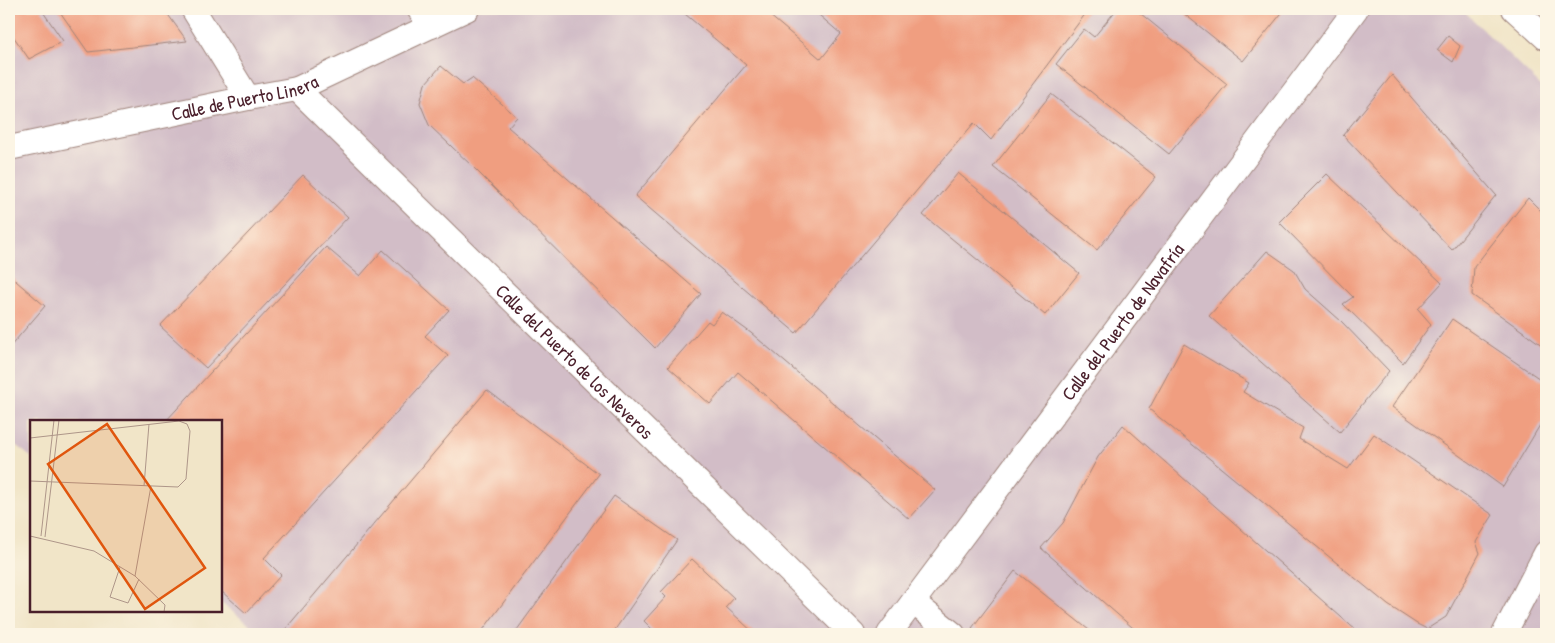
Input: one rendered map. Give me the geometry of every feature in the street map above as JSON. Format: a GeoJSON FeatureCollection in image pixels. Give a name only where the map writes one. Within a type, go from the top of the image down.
{"type":"FeatureCollection","features":[{"type":"Feature","properties":{"kind":"street"},"geometry":{"type":"LineString","coordinates":[[193,9],[248,98]]}},
{"type":"Feature","properties":{"kind":"street","name":"Calle de Puerto Linera"},"geometry":{"type":"LineString","coordinates":[[9,148],[297,89],[425,17],[467,9]]}},
{"type":"Feature","properties":{"kind":"street","name":"Calle del Puerto de Navafría"},"geometry":{"type":"LineString","coordinates":[[889,634],[1356,9]]}},
{"type":"Feature","properties":{"kind":"street"},"geometry":{"type":"LineString","coordinates":[[1514,9],[1546,38]]}},
{"type":"Feature","properties":{"kind":"street","name":"Calle del Puerto de los Neveros"},"geometry":{"type":"LineString","coordinates":[[297,89],[853,634]]}},
{"type":"Feature","properties":{"kind":"street"},"geometry":{"type":"LineString","coordinates":[[1504,634],[1546,552]]}},
{"type":"Feature","properties":{"kind":"street"},"geometry":{"type":"LineString","coordinates":[[913,602],[952,634]]}},
{"type":"Feature","properties":{"kind":"shaded area"},"geometry":{"type":"Polygon","coordinates":[[[9,9],[1462,9],[1546,91],[1546,634],[262,634],[222,604],[222,420],[30,420],[30,456],[9,440],[9,9]]]}},
{"type":"Feature","properties":{"kind":"building"},"geometry":{"type":"Polygon","coordinates":[[[9,9],[41,9],[63,41],[29,59],[9,30],[9,9]]]}},
{"type":"Feature","properties":{"kind":"building"},"geometry":{"type":"Polygon","coordinates":[[[58,9],[164,9],[187,41],[88,52],[58,9]]]}},
{"type":"Feature","properties":{"kind":"building"},"geometry":{"type":"Polygon","coordinates":[[[679,9],[762,9],[821,59],[841,34],[812,9],[1089,9],[991,140],[974,123],[796,333],[635,196],[746,65],[679,9]]]}},
{"type":"Feature","properties":{"kind":"building"},"geometry":{"type":"Polygon","coordinates":[[[1117,9],[1135,9],[1227,84],[1169,154],[1056,64],[1084,29],[1094,37],[1117,9]]]}},
{"type":"Feature","properties":{"kind":"building"},"geometry":{"type":"Polygon","coordinates":[[[1178,9],[1285,9],[1243,61],[1178,9]]]}},
{"type":"Feature","properties":{"kind":"building"},"geometry":{"type":"Polygon","coordinates":[[[1448,36],[1460,46],[1453,62],[1437,50],[1448,36]]]}},
{"type":"Feature","properties":{"kind":"building"},"geometry":{"type":"Polygon","coordinates":[[[441,66],[463,84],[472,78],[517,117],[508,127],[701,294],[655,348],[429,125],[420,103],[425,84],[441,66]]]}},
{"type":"Feature","properties":{"kind":"building"},"geometry":{"type":"Polygon","coordinates":[[[1392,75],[1496,195],[1452,250],[1343,135],[1392,75]]]}},
{"type":"Feature","properties":{"kind":"building"},"geometry":{"type":"Polygon","coordinates":[[[1051,94],[1156,177],[1097,250],[993,167],[1051,94]]]}},
{"type":"Feature","properties":{"kind":"building"},"geometry":{"type":"Polygon","coordinates":[[[958,173],[1079,273],[1045,315],[923,215],[958,173]]]}},
{"type":"Feature","properties":{"kind":"building"},"geometry":{"type":"Polygon","coordinates":[[[1327,174],[1442,283],[1418,309],[1431,324],[1403,363],[1343,304],[1353,297],[1279,222],[1327,174]]]}},
{"type":"Feature","properties":{"kind":"building"},"geometry":{"type":"Polygon","coordinates":[[[303,175],[348,217],[206,368],[160,326],[303,175]]]}},
{"type":"Feature","properties":{"kind":"building"},"geometry":{"type":"Polygon","coordinates":[[[1528,198],[1546,216],[1546,348],[1472,295],[1474,267],[1528,198]]]}},
{"type":"Feature","properties":{"kind":"building"},"geometry":{"type":"Polygon","coordinates":[[[326,247],[360,276],[383,250],[449,310],[425,336],[448,356],[264,558],[281,575],[246,613],[222,592],[222,420],[167,420],[326,247]]]}},
{"type":"Feature","properties":{"kind":"building"},"geometry":{"type":"Polygon","coordinates":[[[1267,251],[1294,270],[1305,289],[1341,321],[1389,371],[1340,432],[1209,316],[1267,251]]]}},
{"type":"Feature","properties":{"kind":"building"},"geometry":{"type":"Polygon","coordinates":[[[9,275],[45,306],[9,348],[9,275]]]}},
{"type":"Feature","properties":{"kind":"building"},"geometry":{"type":"Polygon","coordinates":[[[722,312],[751,333],[935,490],[909,519],[738,372],[710,404],[668,367],[708,321],[712,324],[722,312]]]}},
{"type":"Feature","properties":{"kind":"building"},"geometry":{"type":"Polygon","coordinates":[[[1452,319],[1546,383],[1546,415],[1503,487],[1392,407],[1452,319]]]}},
{"type":"Feature","properties":{"kind":"building"},"geometry":{"type":"Polygon","coordinates":[[[1184,344],[1249,383],[1243,392],[1303,428],[1299,439],[1348,469],[1374,434],[1493,515],[1476,542],[1480,553],[1446,617],[1427,629],[1388,605],[1149,409],[1184,344]]]}},
{"type":"Feature","properties":{"kind":"building"},"geometry":{"type":"Polygon","coordinates":[[[487,390],[599,474],[480,634],[286,634],[283,632],[487,390]]]}},
{"type":"Feature","properties":{"kind":"building"},"geometry":{"type":"Polygon","coordinates":[[[1123,425],[1358,632],[1356,634],[1140,634],[1041,548],[1063,523],[1098,457],[1123,425]]]}},
{"type":"Feature","properties":{"kind":"building"},"geometry":{"type":"Polygon","coordinates":[[[614,496],[677,540],[612,634],[514,634],[614,496]]]}},
{"type":"Feature","properties":{"kind":"building"},"geometry":{"type":"Polygon","coordinates":[[[692,559],[734,598],[726,607],[755,634],[657,634],[644,621],[666,597],[661,592],[692,559]]]}},
{"type":"Feature","properties":{"kind":"building"},"geometry":{"type":"Polygon","coordinates":[[[1015,571],[1094,634],[980,634],[972,628],[1015,571]]]}}]}
